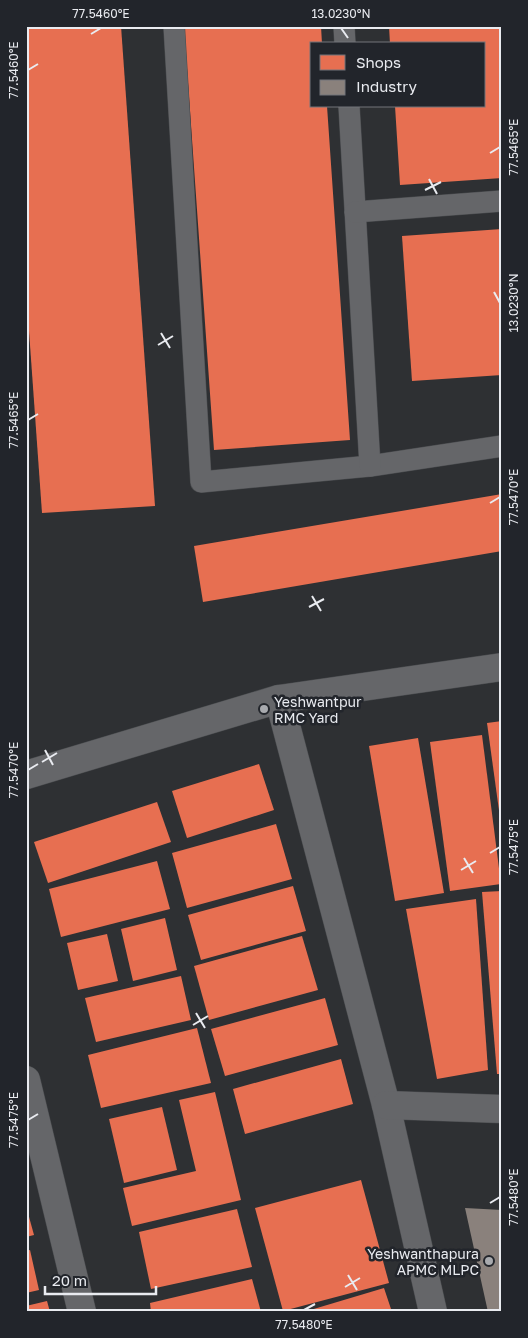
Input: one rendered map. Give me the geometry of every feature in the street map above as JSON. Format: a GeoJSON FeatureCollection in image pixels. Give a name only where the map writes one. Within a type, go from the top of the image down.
{"type":"FeatureCollection","features":[{"type":"Feature","properties":{"kind":"street"},"geometry":{"type":"LineString","coordinates":[[26,775],[279,699],[502,667]]}},
{"type":"Feature","properties":{"kind":"street"},"geometry":{"type":"LineString","coordinates":[[279,699],[386,1105],[434,1312]]}},
{"type":"Feature","properties":{"kind":"street"},"geometry":{"type":"LineString","coordinates":[[26,1080],[82,1312]]}},
{"type":"Feature","properties":{"kind":"street"},"geometry":{"type":"LineString","coordinates":[[386,1105],[502,1109]]}},
{"type":"Feature","properties":{"kind":"lane"},"geometry":{"type":"LineString","coordinates":[[174,26],[201,482],[370,466],[502,446]]}},
{"type":"Feature","properties":{"kind":"lane"},"geometry":{"type":"LineString","coordinates":[[344,26],[345,42]]}},
{"type":"Feature","properties":{"kind":"lane"},"geometry":{"type":"LineString","coordinates":[[349,108],[370,466]]}},
{"type":"Feature","properties":{"kind":"lane"},"geometry":{"type":"LineString","coordinates":[[355,212],[502,201]]}},
{"type":"Feature","properties":{"kind":"building: Shops"},"geometry":{"type":"Polygon","coordinates":[[[26,26],[121,26],[155,506],[42,513],[26,289],[26,26]]]}},
{"type":"Feature","properties":{"kind":"building: Shops"},"geometry":{"type":"Polygon","coordinates":[[[184,26],[321,26],[322,42],[310,42],[310,108],[327,108],[350,440],[214,450],[184,26]]]}},
{"type":"Feature","properties":{"kind":"building: Shops"},"geometry":{"type":"Polygon","coordinates":[[[389,26],[502,26],[502,178],[400,185],[395,108],[486,108],[486,42],[390,42],[389,26]]]}},
{"type":"Feature","properties":{"kind":"building: Shops"},"geometry":{"type":"Polygon","coordinates":[[[502,229],[502,375],[412,381],[402,236],[502,229]]]}},
{"type":"Feature","properties":{"kind":"building: Shops"},"geometry":{"type":"Polygon","coordinates":[[[502,494],[502,551],[203,602],[194,546],[502,494]]]}},
{"type":"Feature","properties":{"kind":"building: Shops"},"geometry":{"type":"Polygon","coordinates":[[[502,721],[502,825],[501,825],[487,723],[502,721]]]}},
{"type":"Feature","properties":{"kind":"building: Shops"},"geometry":{"type":"Polygon","coordinates":[[[482,735],[501,884],[450,891],[430,742],[482,735]]]}},
{"type":"Feature","properties":{"kind":"building: Shops"},"geometry":{"type":"Polygon","coordinates":[[[418,738],[444,893],[395,901],[369,746],[418,738]]]}},
{"type":"Feature","properties":{"kind":"building: Shops"},"geometry":{"type":"Polygon","coordinates":[[[259,764],[274,810],[187,838],[172,791],[259,764]]]}},
{"type":"Feature","properties":{"kind":"building: Shops"},"geometry":{"type":"Polygon","coordinates":[[[157,802],[171,842],[48,883],[34,842],[157,802]]]}},
{"type":"Feature","properties":{"kind":"building: Shops"},"geometry":{"type":"Polygon","coordinates":[[[276,824],[292,879],[187,908],[172,853],[276,824]]]}},
{"type":"Feature","properties":{"kind":"building: Shops"},"geometry":{"type":"Polygon","coordinates":[[[157,861],[170,909],[61,937],[49,889],[157,861]]]}},
{"type":"Feature","properties":{"kind":"building: Shops"},"geometry":{"type":"Polygon","coordinates":[[[293,886],[306,931],[201,960],[188,915],[293,886]]]}},
{"type":"Feature","properties":{"kind":"building: Shops"},"geometry":{"type":"Polygon","coordinates":[[[502,891],[502,1074],[497,1074],[482,892],[502,891]]]}},
{"type":"Feature","properties":{"kind":"building: Shops"},"geometry":{"type":"Polygon","coordinates":[[[476,899],[488,1070],[437,1079],[406,909],[476,899]]]}},
{"type":"Feature","properties":{"kind":"building: Shops"},"geometry":{"type":"Polygon","coordinates":[[[165,918],[177,970],[133,981],[121,929],[165,918]]]}},
{"type":"Feature","properties":{"kind":"building: Shops"},"geometry":{"type":"Polygon","coordinates":[[[107,934],[118,981],[78,990],[67,943],[107,934]]]}},
{"type":"Feature","properties":{"kind":"building: Shops"},"geometry":{"type":"Polygon","coordinates":[[[302,936],[318,990],[209,1020],[194,966],[302,936]]]}},
{"type":"Feature","properties":{"kind":"building: Shops"},"geometry":{"type":"Polygon","coordinates":[[[181,976],[191,1020],[96,1042],[85,998],[181,976]]]}},
{"type":"Feature","properties":{"kind":"building: Shops"},"geometry":{"type":"Polygon","coordinates":[[[325,998],[338,1045],[225,1076],[211,1029],[325,998]]]}},
{"type":"Feature","properties":{"kind":"building: Shops"},"geometry":{"type":"Polygon","coordinates":[[[197,1028],[211,1083],[101,1108],[88,1055],[197,1028]]]}},
{"type":"Feature","properties":{"kind":"building: Shops"},"geometry":{"type":"Polygon","coordinates":[[[341,1059],[353,1104],[245,1134],[233,1089],[341,1059]]]}},
{"type":"Feature","properties":{"kind":"building: Shops"},"geometry":{"type":"Polygon","coordinates":[[[215,1092],[241,1200],[132,1226],[123,1188],[196,1171],[179,1100],[215,1092]]]}},
{"type":"Feature","properties":{"kind":"building: Shops"},"geometry":{"type":"Polygon","coordinates":[[[162,1107],[177,1170],[124,1183],[109,1119],[162,1107]]]}},
{"type":"Feature","properties":{"kind":"building: Shops"},"geometry":{"type":"Polygon","coordinates":[[[361,1180],[389,1283],[283,1311],[255,1208],[361,1180]]]}},
{"type":"Feature","properties":{"kind":"building: Shops"},"geometry":{"type":"Polygon","coordinates":[[[26,1206],[34,1235],[26,1237],[26,1206]]]}},
{"type":"Feature","properties":{"kind":"building: Shops"},"geometry":{"type":"Polygon","coordinates":[[[237,1209],[252,1267],[151,1289],[139,1232],[237,1209]]]}},
{"type":"Feature","properties":{"kind":"building: Shops"},"geometry":{"type":"Polygon","coordinates":[[[30,1250],[39,1290],[26,1293],[26,1251],[30,1250]]]}},
{"type":"Feature","properties":{"kind":"building: Shops"},"geometry":{"type":"Polygon","coordinates":[[[252,1279],[261,1312],[151,1312],[150,1303],[252,1279]]]}},
{"type":"Feature","properties":{"kind":"building: Shops"},"geometry":{"type":"Polygon","coordinates":[[[384,1288],[392,1312],[307,1312],[307,1311],[384,1288]]]}},
{"type":"Feature","properties":{"kind":"building: Shops"},"geometry":{"type":"Polygon","coordinates":[[[47,1301],[50,1312],[26,1312],[26,1306],[47,1301]]]}},
{"type":"Feature","properties":{"kind":"building: Industry","name":"Yeshwanthapura APMC MLPC"},"geometry":{"type":"Polygon","coordinates":[[[465,1208],[502,1210],[502,1312],[488,1312],[465,1208]]]}},
{"type":"Feature","properties":{"kind":"place","name":"Yeshwantpur RMC Yard"},"geometry":{"type":"Point","coordinates":[264,709]}},
{"type":"Feature","properties":{"kind":"place","name":"Yeshwanthapura APMC MLPC"},"geometry":{"type":"Point","coordinates":[489,1261]}}]}
